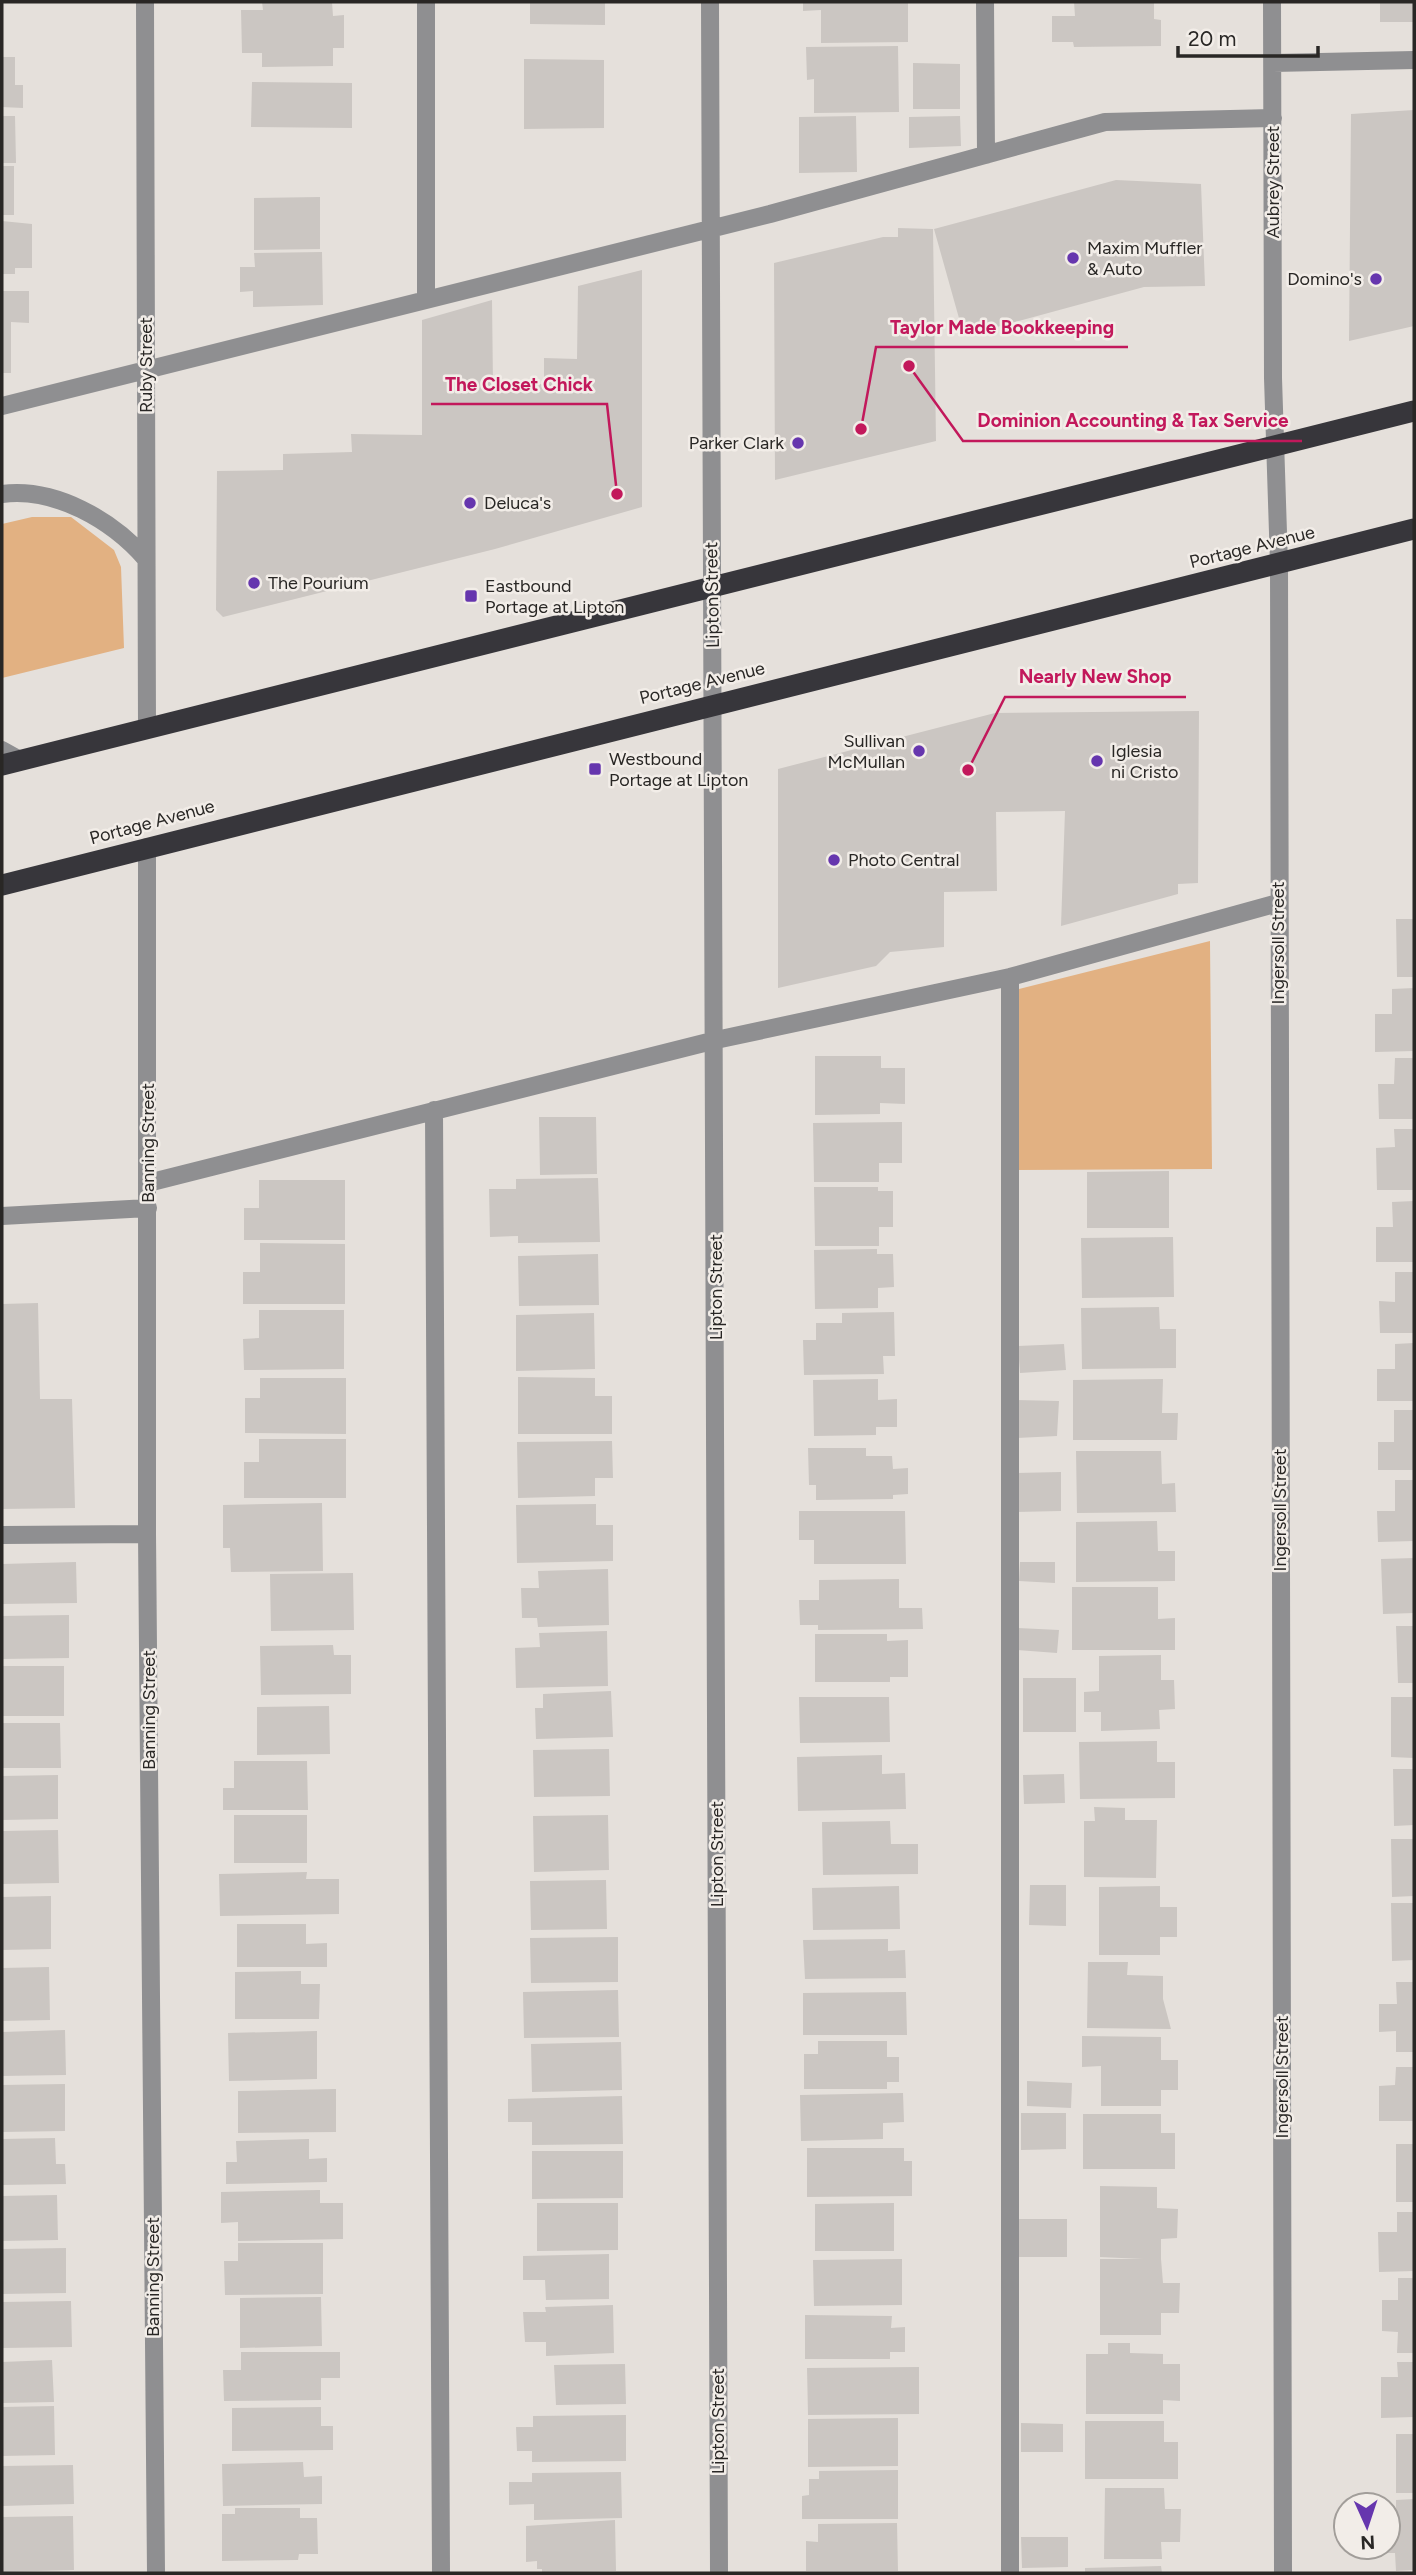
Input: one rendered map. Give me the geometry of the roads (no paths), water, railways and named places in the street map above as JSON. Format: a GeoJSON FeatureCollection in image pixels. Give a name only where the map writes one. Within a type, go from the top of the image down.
{"type":"FeatureCollection","features":[{"type":"Feature","properties":{"kind":"highway"},"geometry":{"type":"LineString","coordinates":[[8,759],[146,729],[1414,411]]}},
{"type":"Feature","properties":{"kind":"highway","name":"Portage Avenue"},"geometry":{"type":"LineString","coordinates":[[2,884],[713,703],[1414,529]]}},
{"type":"Feature","properties":{"kind":"street","name":"Ruby Street"},"geometry":{"type":"LineString","coordinates":[[145,2],[146,729]]}},
{"type":"Feature","properties":{"kind":"street"},"geometry":{"type":"LineString","coordinates":[[426,2],[426,299]]}},
{"type":"Feature","properties":{"kind":"street","name":"Lipton Street"},"geometry":{"type":"LineString","coordinates":[[710,2],[716,1040],[719,2573]]}},
{"type":"Feature","properties":{"kind":"street"},"geometry":{"type":"LineString","coordinates":[[985,2],[986,155]]}},
{"type":"Feature","properties":{"kind":"street","name":"Aubrey Street"},"geometry":{"type":"LineString","coordinates":[[1272,2],[1273,378],[1277,446]]}},
{"type":"Feature","properties":{"kind":"street"},"geometry":{"type":"LineString","coordinates":[[1273,63],[1414,60]]}},
{"type":"Feature","properties":{"kind":"street"},"geometry":{"type":"LineString","coordinates":[[2,406],[711,229],[1105,122],[1273,118]]}},
{"type":"Feature","properties":{"kind":"street","name":"Ingersoll Street"},"geometry":{"type":"LineString","coordinates":[[1277,446],[1283,2573]]}},
{"type":"Feature","properties":{"kind":"street"},"geometry":{"type":"LineString","coordinates":[[2,494],[19,492],[57,500],[87,512],[112,528],[146,559]]}},
{"type":"Feature","properties":{"kind":"street","name":"Banning Street"},"geometry":{"type":"LineString","coordinates":[[147,846],[147,1534],[156,2573]]}},
{"type":"Feature","properties":{"kind":"street"},"geometry":{"type":"LineString","coordinates":[[148,1183],[716,1040],[1010,977],[1278,902]]}},
{"type":"Feature","properties":{"kind":"street"},"geometry":{"type":"LineString","coordinates":[[1010,977],[1010,2573]]}},
{"type":"Feature","properties":{"kind":"street"},"geometry":{"type":"LineString","coordinates":[[434,1110],[441,2573]]}},
{"type":"Feature","properties":{"kind":"street"},"geometry":{"type":"LineString","coordinates":[[2,1216],[148,1208]]}},
{"type":"Feature","properties":{"kind":"street"},"geometry":{"type":"LineString","coordinates":[[2,1535],[147,1534]]}},
{"type":"Feature","properties":{"kind":"place","name":"Maxim Muffler & Auto"},"geometry":{"type":"Point","coordinates":[1073,258]}},
{"type":"Feature","properties":{"kind":"place","name":"Domino's"},"geometry":{"type":"Point","coordinates":[1376,279]}},
{"type":"Feature","properties":{"kind":"place","name":"Dominion Accounting & Tax Service"},"geometry":{"type":"Point","coordinates":[909,366]}},
{"type":"Feature","properties":{"kind":"place","name":"Taylor Made Bookkeeping"},"geometry":{"type":"Point","coordinates":[861,429]}},
{"type":"Feature","properties":{"kind":"place","name":"Parker Clark"},"geometry":{"type":"Point","coordinates":[798,443]}},
{"type":"Feature","properties":{"kind":"place","name":"The Closet Chick"},"geometry":{"type":"Point","coordinates":[617,494]}},
{"type":"Feature","properties":{"kind":"place","name":"Deluca's"},"geometry":{"type":"Point","coordinates":[470,503]}},
{"type":"Feature","properties":{"kind":"place","name":"The Pourium"},"geometry":{"type":"Point","coordinates":[254,583]}},
{"type":"Feature","properties":{"kind":"place","name":"Eastbound Portage at Lipton"},"geometry":{"type":"Point","coordinates":[471,596]}},
{"type":"Feature","properties":{"kind":"place","name":"Sullivan McMullan"},"geometry":{"type":"Point","coordinates":[919,751]}},
{"type":"Feature","properties":{"kind":"place","name":"Iglesia ni Cristo"},"geometry":{"type":"Point","coordinates":[1097,761]}},
{"type":"Feature","properties":{"kind":"place","name":"Westbound Portage at Lipton"},"geometry":{"type":"Point","coordinates":[595,769]}},
{"type":"Feature","properties":{"kind":"place","name":"Nearly New Shop"},"geometry":{"type":"Point","coordinates":[968,770]}},
{"type":"Feature","properties":{"kind":"place","name":"Photo Central"},"geometry":{"type":"Point","coordinates":[834,860]}}]}
